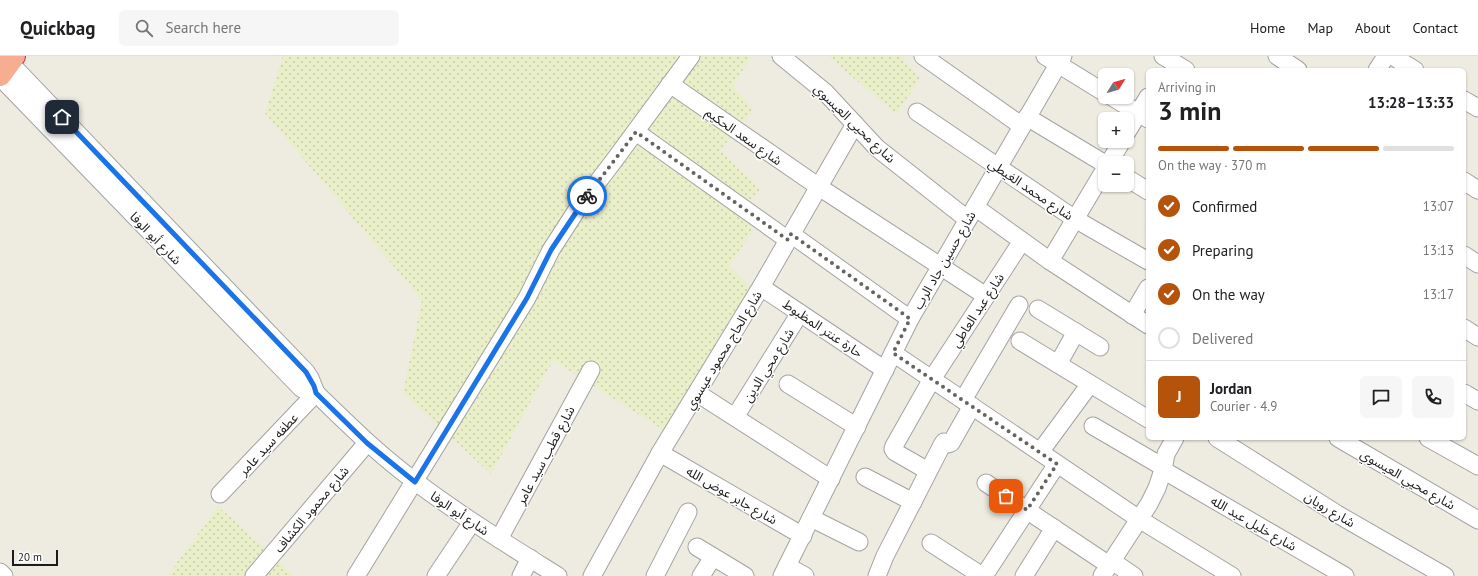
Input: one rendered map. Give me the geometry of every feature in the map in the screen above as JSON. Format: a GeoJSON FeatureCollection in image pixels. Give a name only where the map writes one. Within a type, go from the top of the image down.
{"type":"FeatureCollection","features":[{"type":"Feature","properties":{"kind":"street"},"geometry":{"type":"LineString","coordinates":[[356,576],[527,298],[555,243],[580,205],[636,132],[691,56]]}},
{"type":"Feature","properties":{"kind":"street","name":"شارع محيي العيسوي"},"geometry":{"type":"LineString","coordinates":[[780,56],[825,92],[877,148],[971,213],[1022,241],[1146,324]]}},
{"type":"Feature","properties":{"kind":"street"},"geometry":{"type":"LineString","coordinates":[[923,56],[1025,121],[1098,160]]}},
{"type":"Feature","properties":{"kind":"street"},"geometry":{"type":"LineString","coordinates":[[1378,68],[1386,56]]}},
{"type":"Feature","properties":{"kind":"street"},"geometry":{"type":"LineString","coordinates":[[1392,56],[1412,68]]}},
{"type":"Feature","properties":{"kind":"street"},"geometry":{"type":"LineString","coordinates":[[1055,59],[1098,88]]}},
{"type":"Feature","properties":{"kind":"street","name":"شارع حسين جاد الرب"},"geometry":{"type":"LineString","coordinates":[[784,571],[803,536],[910,319],[1025,121],[1055,59]]}},
{"type":"Feature","properties":{"kind":"street"},"geometry":{"type":"LineString","coordinates":[[1167,60],[1182,68]]}},
{"type":"Feature","properties":{"kind":"street"},"geometry":{"type":"LineString","coordinates":[[1278,60],[1294,68]]}},
{"type":"Feature","properties":{"kind":"street","name":"شارع أبو الوفا"},"geometry":{"type":"LineString","coordinates":[[6,67],[306,372],[314,386],[316,393],[367,443],[415,482],[472,522],[558,576]]}},
{"type":"Feature","properties":{"kind":"street","name":"شارع سعد الحكيم"},"geometry":{"type":"LineString","coordinates":[[670,84],[819,187],[986,296]]}},
{"type":"Feature","properties":{"kind":"street"},"geometry":{"type":"LineString","coordinates":[[1466,101],[1478,108]]}},
{"type":"Feature","properties":{"kind":"street"},"geometry":{"type":"LineString","coordinates":[[1123,104],[1143,116]]}},
{"type":"Feature","properties":{"kind":"street"},"geometry":{"type":"LineString","coordinates":[[1134,125],[1143,116],[1146,105]]}},
{"type":"Feature","properties":{"kind":"street","name":"شارع محمد الغيطي"},"geometry":{"type":"LineString","coordinates":[[917,112],[1075,219],[1146,260]]}},
{"type":"Feature","properties":{"kind":"street","name":"شارع الحاج محمود عيسوي"},"geometry":{"type":"LineString","coordinates":[[592,576],[660,453],[761,287],[855,124]]}},
{"type":"Feature","properties":{"kind":"street"},"geometry":{"type":"LineString","coordinates":[[636,132],[910,319]]}},
{"type":"Feature","properties":{"kind":"street"},"geometry":{"type":"LineString","coordinates":[[1050,261],[1098,181]]}},
{"type":"Feature","properties":{"kind":"street"},"geometry":{"type":"LineString","coordinates":[[1134,182],[1146,190]]}},
{"type":"Feature","properties":{"kind":"street"},"geometry":{"type":"LineString","coordinates":[[1466,182],[1478,190]]}},
{"type":"Feature","properties":{"kind":"street","name":"شارع عبد العاطي"},"geometry":{"type":"LineString","coordinates":[[928,471],[895,452],[893,448],[932,379],[1022,241]]}},
{"type":"Feature","properties":{"kind":"street"},"geometry":{"type":"LineString","coordinates":[[1466,256],[1478,264]]}},
{"type":"Feature","properties":{"kind":"street","name":"حارة عنتر المظبوط"},"geometry":{"type":"LineString","coordinates":[[761,287],[885,370]]}},
{"type":"Feature","properties":{"kind":"street"},"geometry":{"type":"LineString","coordinates":[[1132,315],[1146,291]]}},
{"type":"Feature","properties":{"kind":"street"},"geometry":{"type":"LineString","coordinates":[[877,576],[885,556],[928,471],[943,443],[948,444],[951,442],[967,403],[1019,305]]}},
{"type":"Feature","properties":{"kind":"street"},"geometry":{"type":"LineString","coordinates":[[1038,309],[1100,347]]}},
{"type":"Feature","properties":{"kind":"street","name":"شارع محي الدين"},"geometry":{"type":"LineString","coordinates":[[735,417],[800,313]]}},
{"type":"Feature","properties":{"kind":"street"},"geometry":{"type":"LineString","coordinates":[[1466,329],[1478,337]]}},
{"type":"Feature","properties":{"kind":"street"},"geometry":{"type":"LineString","coordinates":[[1058,364],[1076,332]]}},
{"type":"Feature","properties":{"kind":"street"},"geometry":{"type":"LineString","coordinates":[[1020,341],[1146,418]]}},
{"type":"Feature","properties":{"kind":"street"},"geometry":{"type":"LineString","coordinates":[[893,353],[1139,519],[1232,576]]}},
{"type":"Feature","properties":{"kind":"street","name":"شارع قطب سيد عامر"},"geometry":{"type":"LineString","coordinates":[[499,539],[591,370]]}},
{"type":"Feature","properties":{"kind":"street"},"geometry":{"type":"LineString","coordinates":[[788,384],[857,426]]}},
{"type":"Feature","properties":{"kind":"street"},"geometry":{"type":"LineString","coordinates":[[1040,452],[1090,384]]}},
{"type":"Feature","properties":{"kind":"street","name":"عطفه سيد عامر"},"geometry":{"type":"LineString","coordinates":[[220,494],[316,393]]}},
{"type":"Feature","properties":{"kind":"street"},"geometry":{"type":"LineString","coordinates":[[697,393],[831,479]]}},
{"type":"Feature","properties":{"kind":"street"},"geometry":{"type":"LineString","coordinates":[[1466,394],[1478,401]]}},
{"type":"Feature","properties":{"kind":"street","name":"شارع خليل عبد الله"},"geometry":{"type":"LineString","coordinates":[[1093,426],[1345,576]]}},
{"type":"Feature","properties":{"kind":"street"},"geometry":{"type":"LineString","coordinates":[[1108,568],[1154,493],[1163,469],[1166,454],[1174,440]]}},
{"type":"Feature","properties":{"kind":"street","name":"شارع رويان"},"geometry":{"type":"LineString","coordinates":[[1219,440],[1336,514],[1445,576]]}},
{"type":"Feature","properties":{"kind":"street","name":"شارع محيي العيسوي"},"geometry":{"type":"LineString","coordinates":[[1341,440],[1478,520]]}},
{"type":"Feature","properties":{"kind":"street"},"geometry":{"type":"LineString","coordinates":[[1432,440],[1478,466]]}},
{"type":"Feature","properties":{"kind":"street","name":"شارع محمود الكشاف"},"geometry":{"type":"LineString","coordinates":[[254,576],[367,443]]}},
{"type":"Feature","properties":{"kind":"street","name":"شارع جابر عوض الله"},"geometry":{"type":"LineString","coordinates":[[660,453],[803,536]]}},
{"type":"Feature","properties":{"kind":"street"},"geometry":{"type":"LineString","coordinates":[[931,543],[983,576],[1057,464]]}},
{"type":"Feature","properties":{"kind":"street"},"geometry":{"type":"LineString","coordinates":[[865,477],[913,502]]}},
{"type":"Feature","properties":{"kind":"street"},"geometry":{"type":"LineString","coordinates":[[986,483],[1054,528],[1108,568],[1134,576]]}},
{"type":"Feature","properties":{"kind":"street"},"geometry":{"type":"LineString","coordinates":[[655,576],[688,512]]}},
{"type":"Feature","properties":{"kind":"street"},"geometry":{"type":"LineString","coordinates":[[811,518],[859,542]]}},
{"type":"Feature","properties":{"kind":"street"},"geometry":{"type":"LineString","coordinates":[[436,576],[472,522]]}},
{"type":"Feature","properties":{"kind":"street"},"geometry":{"type":"LineString","coordinates":[[1024,576],[1054,528]]}},
{"type":"Feature","properties":{"kind":"street"},"geometry":{"type":"LineString","coordinates":[[697,547],[745,576]]}},
{"type":"Feature","properties":{"kind":"street"},"geometry":{"type":"LineString","coordinates":[[701,576],[713,557]]}},
{"type":"Feature","properties":{"kind":"street"},"geometry":{"type":"LineString","coordinates":[[521,576],[530,558]]}},
{"type":"Feature","properties":{"kind":"street"},"geometry":{"type":"LineString","coordinates":[[784,571],[805,576]]}},
{"type":"Feature","properties":{"kind":"street"},"geometry":{"type":"LineString","coordinates":[[0,572],[4,576]]}},
{"type":"Feature","properties":{"kind":"green space"},"geometry":{"type":"Polygon","coordinates":[[[283,56],[751,56],[733,86],[753,110],[720,150],[761,190],[741,209],[753,230],[729,266],[751,288],[665,431],[553,360],[491,474],[403,393],[422,300],[265,113],[283,56]]]}},
{"type":"Feature","properties":{"kind":"green space"},"geometry":{"type":"Polygon","coordinates":[[[828,56],[904,56],[904,60],[920,79],[896,114],[828,56]]]}},
{"type":"Feature","properties":{"kind":"green space"},"geometry":{"type":"Polygon","coordinates":[[[218,507],[233,519],[294,576],[167,576],[218,507]]]}},
{"type":"Feature","properties":{"kind":"way so far"},"geometry":{"type":"LineString","coordinates":[[587,196],[636,132],[788,240],[791,234],[898,310],[910,319],[893,353],[1057,464],[1027,510],[1006,496]]}},
{"type":"Feature","properties":{"kind":"route"},"geometry":{"type":"LineString","coordinates":[[62,117],[306,372],[314,386],[316,393],[367,443],[415,482],[527,298],[551,250],[587,196]]}}]}
